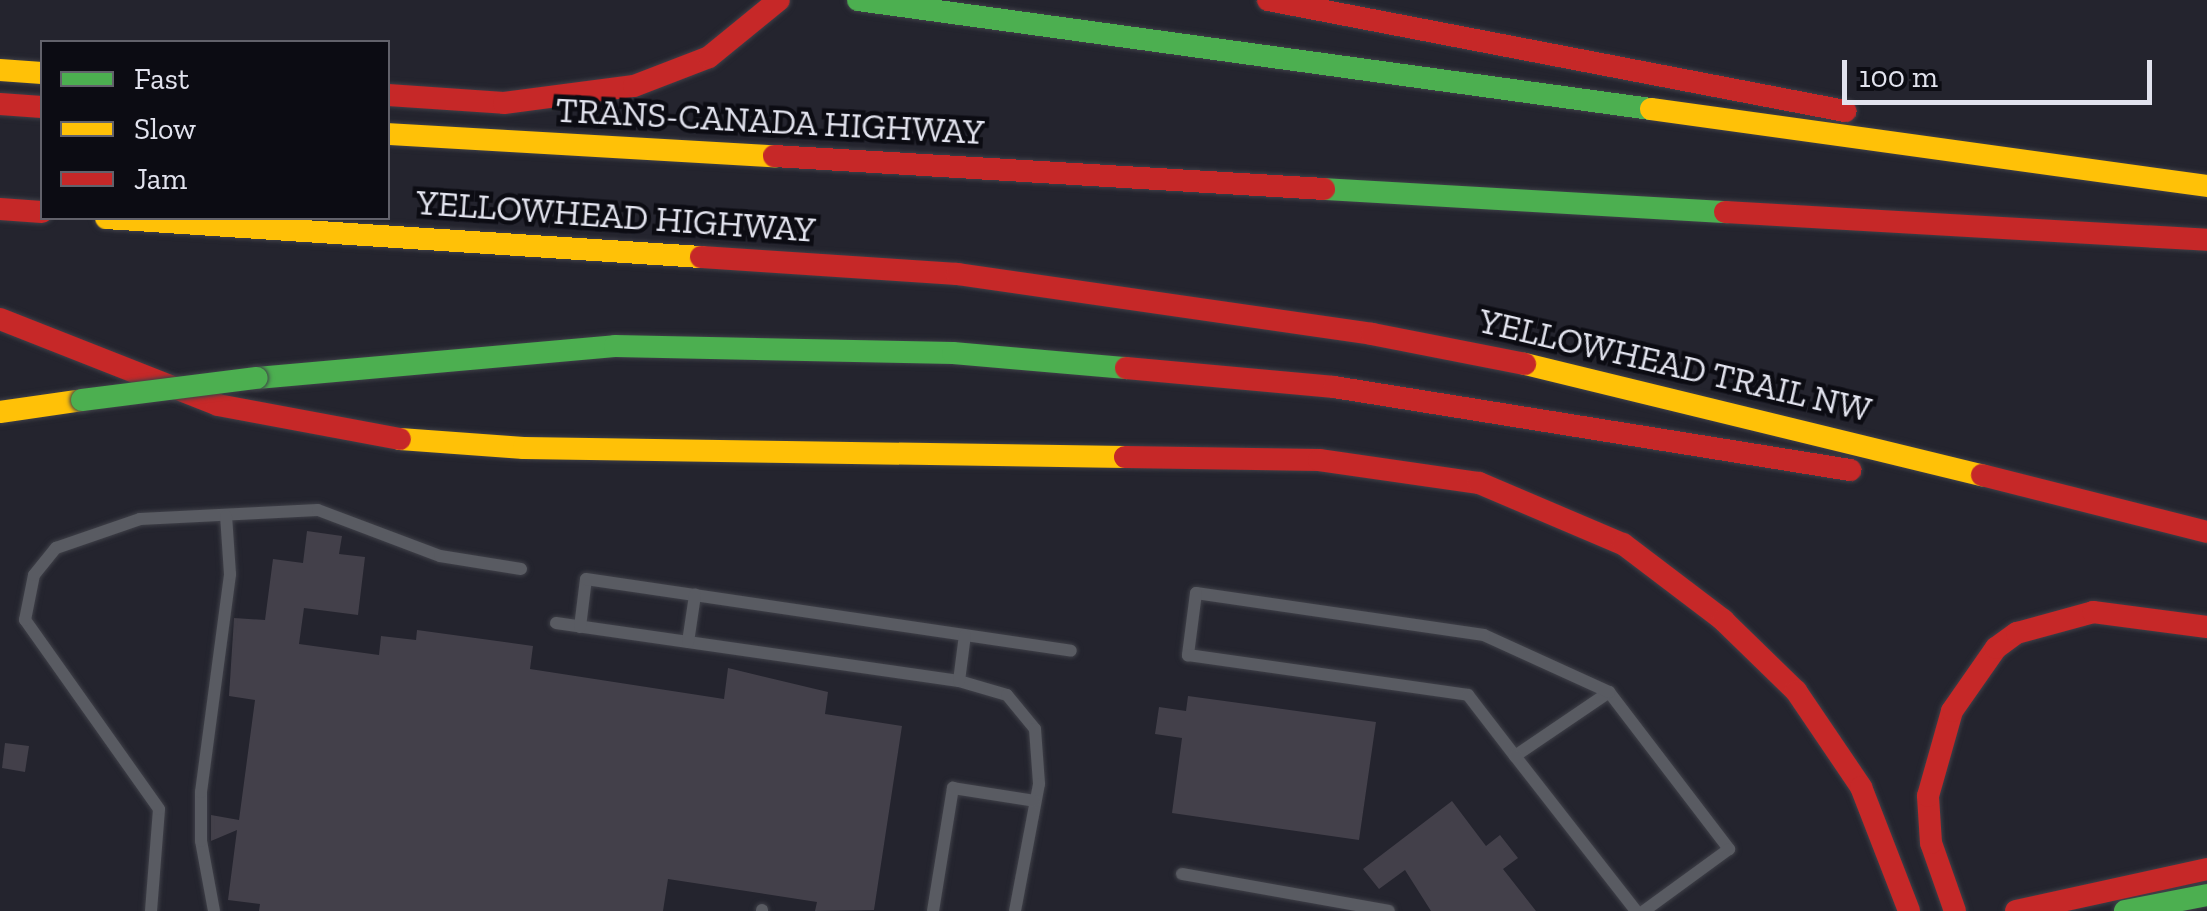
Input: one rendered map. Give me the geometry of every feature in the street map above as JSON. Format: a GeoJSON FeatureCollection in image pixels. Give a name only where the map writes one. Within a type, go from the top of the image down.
{"type":"FeatureCollection","features":[{"type":"Feature","properties":{"kind":"main road"},"geometry":{"type":"LineString","coordinates":[[390,95],[504,103],[634,86],[708,56],[779,0]]}},
{"type":"Feature","properties":{"kind":"main road"},"geometry":{"type":"LineString","coordinates":[[858,0],[2207,186]]}},
{"type":"Feature","properties":{"kind":"main road"},"geometry":{"type":"LineString","coordinates":[[1268,0],[1991,138],[2124,177]]}},
{"type":"Feature","properties":{"kind":"main road"},"geometry":{"type":"LineString","coordinates":[[0,70],[40,73]]}},
{"type":"Feature","properties":{"kind":"main road"},"geometry":{"type":"LineString","coordinates":[[0,104],[40,108]]}},
{"type":"Feature","properties":{"kind":"main road","name":"TRANS-CANADA HIGHWAY"},"geometry":{"type":"LineString","coordinates":[[390,134],[2207,240]]}},
{"type":"Feature","properties":{"kind":"main road"},"geometry":{"type":"LineString","coordinates":[[0,209],[40,212]]}},
{"type":"Feature","properties":{"kind":"main road","name":"YELLOWHEAD HIGHWAY"},"geometry":{"type":"LineString","coordinates":[[136,220],[956,274],[1120,299]]}},
{"type":"Feature","properties":{"kind":"main road","name":"YELLOWHEAD TRAIL NW"},"geometry":{"type":"LineString","coordinates":[[1120,299],[1372,334],[1611,381],[2207,532]]}},
{"type":"Feature","properties":{"kind":"main road"},"geometry":{"type":"LineString","coordinates":[[0,320],[218,405],[397,439],[524,448],[1320,460],[1479,483],[1562,513],[1623,544],[1723,620],[1782,677],[1860,787],[1908,911]]}},
{"type":"Feature","properties":{"kind":"main road"},"geometry":{"type":"LineString","coordinates":[[0,412],[257,378],[615,346],[953,354],[1334,387],[1584,422],[1869,475]]}},
{"type":"Feature","properties":{"kind":"main road"},"geometry":{"type":"LineString","coordinates":[[0,398],[82,400]]}},
{"type":"Feature","properties":{"kind":"main road"},"geometry":{"type":"LineString","coordinates":[[1979,501],[2207,547]]}},
{"type":"Feature","properties":{"kind":"main road"},"geometry":{"type":"LineString","coordinates":[[1955,911],[1931,843],[1928,796],[1952,711],[1996,648],[2017,633],[2093,612],[2207,627]]}},
{"type":"Feature","properties":{"kind":"main road"},"geometry":{"type":"LineString","coordinates":[[2016,911],[2207,869]]}},
{"type":"Feature","properties":{"kind":"main road"},"geometry":{"type":"LineString","coordinates":[[2124,911],[2207,894]]}},
{"type":"Feature","properties":{"kind":"lane"},"geometry":{"type":"LineString","coordinates":[[151,911],[158,809],[25,620],[34,575],[56,548],[140,519],[318,510],[440,556],[521,569]]}},
{"type":"Feature","properties":{"kind":"lane"},"geometry":{"type":"LineString","coordinates":[[214,911],[201,841],[202,792],[230,574],[226,516]]}},
{"type":"Feature","properties":{"kind":"lane"},"geometry":{"type":"LineString","coordinates":[[580,627],[586,580],[1071,651]]}},
{"type":"Feature","properties":{"kind":"lane"},"geometry":{"type":"LineString","coordinates":[[1636,911],[1468,695],[1188,656],[1196,593],[1484,635],[1609,692],[1729,849],[1644,911]]}},
{"type":"Feature","properties":{"kind":"lane"},"geometry":{"type":"LineString","coordinates":[[688,642],[695,596]]}},
{"type":"Feature","properties":{"kind":"lane"},"geometry":{"type":"LineString","coordinates":[[556,624],[958,681],[1007,695],[1035,729],[1036,801],[1016,911]]}},
{"type":"Feature","properties":{"kind":"lane"},"geometry":{"type":"LineString","coordinates":[[958,681],[965,635]]}},
{"type":"Feature","properties":{"kind":"lane"},"geometry":{"type":"LineString","coordinates":[[1515,756],[1609,692]]}},
{"type":"Feature","properties":{"kind":"lane"},"geometry":{"type":"LineString","coordinates":[[932,911],[953,788],[1036,801]]}},
{"type":"Feature","properties":{"kind":"lane"},"geometry":{"type":"LineString","coordinates":[[1182,874],[1389,911]]}},
{"type":"Feature","properties":{"kind":"building"},"geometry":{"type":"Polygon","coordinates":[[[307,531],[342,536],[339,554],[365,557],[358,615],[304,608],[299,644],[379,655],[381,636],[416,640],[417,630],[533,646],[530,669],[724,699],[728,668],[828,692],[825,714],[902,726],[874,910],[815,911],[817,902],[668,879],[663,911],[259,911],[260,904],[228,900],[237,830],[211,841],[211,815],[239,820],[255,700],[229,696],[234,618],[265,620],[273,559],[303,563],[307,531]]]}},
{"type":"Feature","properties":{"kind":"building"},"geometry":{"type":"Polygon","coordinates":[[[1188,696],[1376,722],[1359,840],[1172,813],[1182,738],[1155,734],[1159,707],[1186,711],[1188,696]]]}},
{"type":"Feature","properties":{"kind":"building"},"geometry":{"type":"Polygon","coordinates":[[[5,743],[29,746],[25,772],[2,768],[5,743]]]}},
{"type":"Feature","properties":{"kind":"building"},"geometry":{"type":"Polygon","coordinates":[[[1452,801],[1486,846],[1500,835],[1518,858],[1503,869],[1536,911],[1431,911],[1405,870],[1379,889],[1363,869],[1452,801]]]}},
{"type":"Feature","properties":{"kind":"traffic: fast"},"geometry":{"type":"LineString","coordinates":[[858,0],[1651,109]]}},
{"type":"Feature","properties":{"kind":"traffic: fast"},"geometry":{"type":"LineString","coordinates":[[1324,189],[1725,212]]}},
{"type":"Feature","properties":{"kind":"traffic: fast"},"geometry":{"type":"LineString","coordinates":[[257,378],[615,346],[953,353],[1126,368]]}},
{"type":"Feature","properties":{"kind":"traffic: fast"},"geometry":{"type":"LineString","coordinates":[[82,400],[257,378]]}},
{"type":"Feature","properties":{"kind":"traffic: fast"},"geometry":{"type":"LineString","coordinates":[[2125,911],[2207,895]]}},
{"type":"Feature","properties":{"kind":"traffic: slow"},"geometry":{"type":"LineString","coordinates":[[0,70],[40,73]]}},
{"type":"Feature","properties":{"kind":"traffic: slow"},"geometry":{"type":"LineString","coordinates":[[1651,109],[2207,186]]}},
{"type":"Feature","properties":{"kind":"traffic: slow"},"geometry":{"type":"LineString","coordinates":[[390,134],[774,156]]}},
{"type":"Feature","properties":{"kind":"traffic: slow"},"geometry":{"type":"LineString","coordinates":[[137,220],[701,257]]}},
{"type":"Feature","properties":{"kind":"traffic: slow"},"geometry":{"type":"LineString","coordinates":[[1525,364],[1982,475]]}},
{"type":"Feature","properties":{"kind":"traffic: slow"},"geometry":{"type":"LineString","coordinates":[[0,412],[82,400]]}},
{"type":"Feature","properties":{"kind":"traffic: slow"},"geometry":{"type":"LineString","coordinates":[[400,439],[524,448],[1125,457]]}},
{"type":"Feature","properties":{"kind":"traffic: jam"},"geometry":{"type":"LineString","coordinates":[[390,95],[504,103],[634,86],[709,57],[779,0]]}},
{"type":"Feature","properties":{"kind":"traffic: jam"},"geometry":{"type":"LineString","coordinates":[[1268,0],[1845,111]]}},
{"type":"Feature","properties":{"kind":"traffic: jam"},"geometry":{"type":"LineString","coordinates":[[0,104],[40,107]]}},
{"type":"Feature","properties":{"kind":"traffic: jam"},"geometry":{"type":"LineString","coordinates":[[774,156],[1324,189]]}},
{"type":"Feature","properties":{"kind":"traffic: jam"},"geometry":{"type":"LineString","coordinates":[[0,209],[40,212]]}},
{"type":"Feature","properties":{"kind":"traffic: jam"},"geometry":{"type":"LineString","coordinates":[[1725,212],[2207,240]]}},
{"type":"Feature","properties":{"kind":"traffic: jam"},"geometry":{"type":"LineString","coordinates":[[701,257],[957,274],[1372,334],[1525,364]]}},
{"type":"Feature","properties":{"kind":"traffic: jam"},"geometry":{"type":"LineString","coordinates":[[0,319],[218,405],[400,439]]}},
{"type":"Feature","properties":{"kind":"traffic: jam"},"geometry":{"type":"LineString","coordinates":[[1126,368],[1334,387],[1850,470]]}},
{"type":"Feature","properties":{"kind":"traffic: jam"},"geometry":{"type":"LineString","coordinates":[[1125,457],[1319,460],[1479,483],[1623,544],[1723,620],[1796,691],[1861,787],[1909,911]]}},
{"type":"Feature","properties":{"kind":"traffic: jam"},"geometry":{"type":"LineString","coordinates":[[1982,475],[2207,532]]}},
{"type":"Feature","properties":{"kind":"traffic: jam"},"geometry":{"type":"LineString","coordinates":[[1955,911],[1931,843],[1928,796],[1952,711],[1996,648],[2017,633],[2093,612],[2207,627]]}},
{"type":"Feature","properties":{"kind":"traffic: jam"},"geometry":{"type":"LineString","coordinates":[[2016,911],[2207,869]]}}]}
